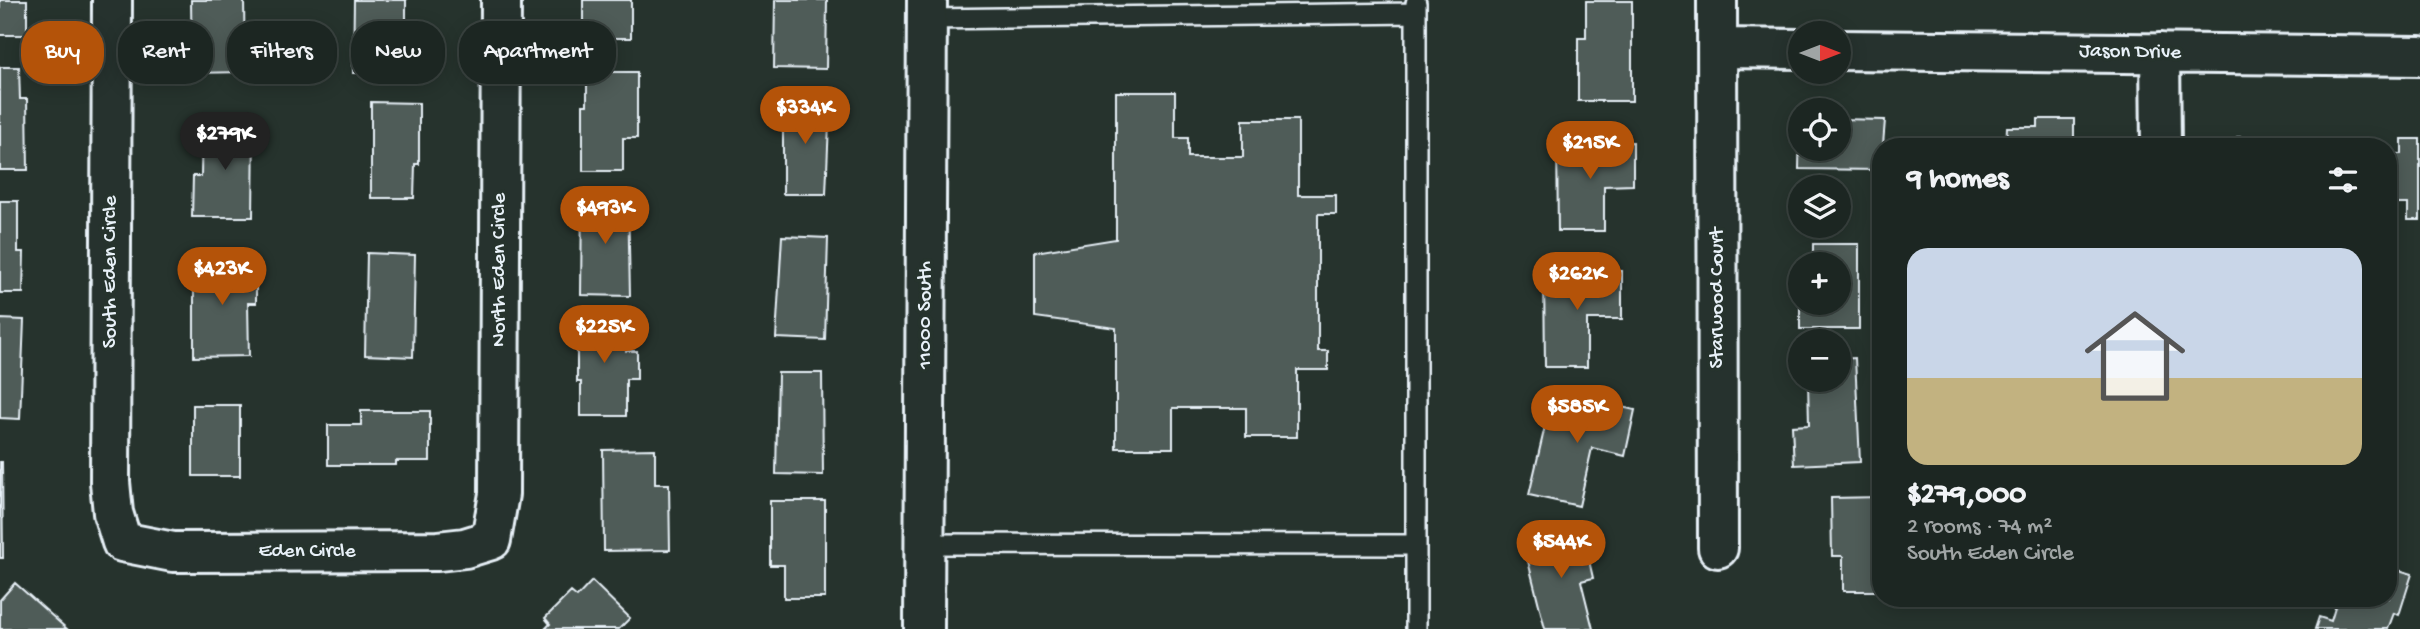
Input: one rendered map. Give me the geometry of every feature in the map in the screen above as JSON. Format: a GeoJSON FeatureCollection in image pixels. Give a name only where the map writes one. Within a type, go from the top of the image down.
{"type":"FeatureCollection","features":[{"type":"Feature","properties":{"kind":"street","name":"South Eden Circle"},"geometry":{"type":"LineString","coordinates":[[112,0],[110,482],[113,513],[122,542]]}},
{"type":"Feature","properties":{"kind":"street","name":"North Eden Circle"},"geometry":{"type":"LineString","coordinates":[[491,540],[499,494],[501,0]]}},
{"type":"Feature","properties":{"kind":"street","name":"Starwood Court"},"geometry":{"type":"LineString","coordinates":[[1717,0],[1718,548]]}},
{"type":"Feature","properties":{"kind":"street","name":"11000 South"},"geometry":{"type":"LineString","coordinates":[[923,629],[927,9]]}},
{"type":"Feature","properties":{"kind":"street"},"geometry":{"type":"LineString","coordinates":[[1718,48],[1788,49]]}},
{"type":"Feature","properties":{"kind":"street","name":"Jason Drive"},"geometry":{"type":"LineString","coordinates":[[1852,50],[2420,56]]}},
{"type":"Feature","properties":{"kind":"street"},"geometry":{"type":"LineString","coordinates":[[2160,53],[2161,138]]}},
{"type":"Feature","properties":{"kind":"street","name":"Eden Circle"},"geometry":{"type":"LineString","coordinates":[[122,542],[173,552],[424,552],[465,548],[491,540]]}},
{"type":"Feature","properties":{"kind":"lane"},"geometry":{"type":"LineString","coordinates":[[927,9],[1416,6],[1416,629]]}},
{"type":"Feature","properties":{"kind":"lane"},"geometry":{"type":"LineString","coordinates":[[925,544],[1416,545]]}},
{"type":"Feature","properties":{"kind":"building"},"geometry":{"type":"Polygon","coordinates":[[[0,0],[27,0],[27,21],[21,21],[21,35],[0,35],[0,0]]]}},
{"type":"Feature","properties":{"kind":"building"},"geometry":{"type":"Polygon","coordinates":[[[191,0],[244,0],[244,21],[227,21],[227,72],[213,73],[213,21],[191,21],[191,0]]]}},
{"type":"Feature","properties":{"kind":"building"},"geometry":{"type":"Polygon","coordinates":[[[354,0],[406,0],[406,21],[354,21],[354,0]]]}},
{"type":"Feature","properties":{"kind":"building"},"geometry":{"type":"Polygon","coordinates":[[[583,0],[631,0],[631,38],[616,38],[616,21],[583,21],[583,0]]]}},
{"type":"Feature","properties":{"kind":"building"},"geometry":{"type":"Polygon","coordinates":[[[775,0],[827,0],[826,69],[774,68],[775,0]]]}},
{"type":"Feature","properties":{"kind":"building"},"geometry":{"type":"Polygon","coordinates":[[[1586,1],[1632,1],[1632,101],[1578,101],[1578,38],[1586,38],[1586,1]]]}},
{"type":"Feature","properties":{"kind":"building"},"geometry":{"type":"Polygon","coordinates":[[[0,67],[19,67],[20,99],[27,99],[28,170],[0,170],[0,67]]]}},
{"type":"Feature","properties":{"kind":"building"},"geometry":{"type":"Polygon","coordinates":[[[616,72],[637,72],[637,138],[623,138],[623,171],[583,171],[583,105],[587,105],[587,84],[616,84],[616,72]]]}},
{"type":"Feature","properties":{"kind":"building"},"geometry":{"type":"Polygon","coordinates":[[[1116,92],[1175,92],[1175,138],[1188,138],[1188,157],[1243,157],[1243,120],[1298,120],[1298,195],[1336,195],[1336,214],[1318,214],[1318,351],[1328,351],[1328,370],[1297,370],[1297,437],[1246,437],[1246,408],[1173,408],[1173,448],[1116,448],[1116,328],[1035,317],[1035,252],[1116,239],[1116,92]]]}},
{"type":"Feature","properties":{"kind":"building"},"geometry":{"type":"Polygon","coordinates":[[[783,99],[830,100],[826,194],[783,194],[783,99]]]}},
{"type":"Feature","properties":{"kind":"building"},"geometry":{"type":"Polygon","coordinates":[[[371,102],[419,103],[419,164],[415,164],[414,198],[371,198],[371,102]]]}},
{"type":"Feature","properties":{"kind":"building"},"geometry":{"type":"Polygon","coordinates":[[[1851,119],[1885,120],[1884,138],[1872,138],[1872,170],[1799,169],[1799,161],[1851,161],[1851,119]]]}},
{"type":"Feature","properties":{"kind":"building"},"geometry":{"type":"Polygon","coordinates":[[[2038,119],[2074,119],[2074,138],[2006,138],[2007,127],[2038,127],[2038,119]]]}},
{"type":"Feature","properties":{"kind":"building"},"geometry":{"type":"Polygon","coordinates":[[[202,123],[254,123],[253,217],[192,217],[193,176],[201,176],[202,123]]]}},
{"type":"Feature","properties":{"kind":"building"},"geometry":{"type":"Polygon","coordinates":[[[2237,137],[2276,137],[2276,138],[2237,137]]]}},
{"type":"Feature","properties":{"kind":"building"},"geometry":{"type":"Polygon","coordinates":[[[2402,139],[2420,139],[2420,220],[2408,220],[2408,204],[2397,204],[2397,154],[2402,154],[2402,139]]]}},
{"type":"Feature","properties":{"kind":"building"},"geometry":{"type":"Polygon","coordinates":[[[1633,142],[1633,185],[1604,186],[1604,231],[1558,231],[1557,143],[1633,142]]]}},
{"type":"Feature","properties":{"kind":"building"},"geometry":{"type":"Polygon","coordinates":[[[582,195],[628,195],[630,296],[581,295],[582,195]]]}},
{"type":"Feature","properties":{"kind":"building"},"geometry":{"type":"Polygon","coordinates":[[[0,201],[18,201],[18,252],[24,252],[23,293],[0,293],[0,201]]]}},
{"type":"Feature","properties":{"kind":"building"},"geometry":{"type":"Polygon","coordinates":[[[782,236],[828,238],[825,340],[776,338],[782,236]]]}},
{"type":"Feature","properties":{"kind":"building"},"geometry":{"type":"Polygon","coordinates":[[[1813,244],[1859,244],[1859,329],[1800,329],[1800,315],[1851,315],[1851,252],[1813,252],[1813,244]]]}},
{"type":"Feature","properties":{"kind":"building"},"geometry":{"type":"Polygon","coordinates":[[[243,252],[243,286],[256,286],[256,303],[248,303],[249,356],[194,357],[194,285],[200,285],[200,253],[243,252]]]}},
{"type":"Feature","properties":{"kind":"building"},"geometry":{"type":"Polygon","coordinates":[[[367,253],[415,255],[413,357],[365,355],[367,253]]]}},
{"type":"Feature","properties":{"kind":"building"},"geometry":{"type":"Polygon","coordinates":[[[1544,271],[1622,271],[1622,319],[1587,319],[1587,367],[1545,367],[1544,271]]]}},
{"type":"Feature","properties":{"kind":"building"},"geometry":{"type":"Polygon","coordinates":[[[577,316],[626,317],[626,351],[637,351],[637,379],[626,379],[626,416],[581,416],[581,382],[577,382],[577,316]]]}},
{"type":"Feature","properties":{"kind":"building"},"geometry":{"type":"Polygon","coordinates":[[[0,319],[24,320],[20,419],[0,418],[0,319]]]}},
{"type":"Feature","properties":{"kind":"building"},"geometry":{"type":"Polygon","coordinates":[[[1851,358],[1855,358],[1860,462],[1794,465],[1792,426],[1809,425],[1808,392],[1851,392],[1851,358]]]}},
{"type":"Feature","properties":{"kind":"building"},"geometry":{"type":"Polygon","coordinates":[[[778,373],[822,373],[823,475],[776,474],[778,373]]]}},
{"type":"Feature","properties":{"kind":"building"},"geometry":{"type":"Polygon","coordinates":[[[1553,392],[1635,410],[1625,456],[1592,448],[1579,506],[1529,495],[1553,392]]]}},
{"type":"Feature","properties":{"kind":"building"},"geometry":{"type":"Polygon","coordinates":[[[193,405],[240,405],[240,476],[193,476],[193,405]]]}},
{"type":"Feature","properties":{"kind":"building"},"geometry":{"type":"Polygon","coordinates":[[[361,411],[430,411],[430,461],[396,461],[396,465],[328,465],[328,425],[361,425],[361,411]]]}},
{"type":"Feature","properties":{"kind":"building"},"geometry":{"type":"Polygon","coordinates":[[[655,449],[655,484],[669,484],[670,550],[604,551],[603,450],[655,449]]]}},
{"type":"Feature","properties":{"kind":"building"},"geometry":{"type":"Polygon","coordinates":[[[2,462],[3,558],[0,558],[2,462]]]}},
{"type":"Feature","properties":{"kind":"building"},"geometry":{"type":"Polygon","coordinates":[[[1872,497],[1872,591],[1843,591],[1843,556],[1832,556],[1831,498],[1872,497]]]}},
{"type":"Feature","properties":{"kind":"building"},"geometry":{"type":"Polygon","coordinates":[[[770,501],[825,501],[825,598],[784,598],[784,565],[770,565],[770,501]]]}},
{"type":"Feature","properties":{"kind":"building"},"geometry":{"type":"Polygon","coordinates":[[[1582,530],[1593,578],[1581,581],[1593,629],[1545,629],[1524,545],[1582,530]]]}},
{"type":"Feature","properties":{"kind":"building"},"geometry":{"type":"Polygon","coordinates":[[[2397,569],[2412,574],[2399,615],[2394,613],[2388,629],[2315,629],[2319,617],[2331,621],[2335,607],[2397,607],[2397,569]]]}},
{"type":"Feature","properties":{"kind":"building"},"geometry":{"type":"Polygon","coordinates":[[[592,581],[630,618],[619,629],[545,629],[550,624],[545,618],[571,592],[577,597],[592,581]]]}},
{"type":"Feature","properties":{"kind":"building"},"geometry":{"type":"Polygon","coordinates":[[[15,583],[67,629],[0,629],[0,600],[15,583]]]}}]}
